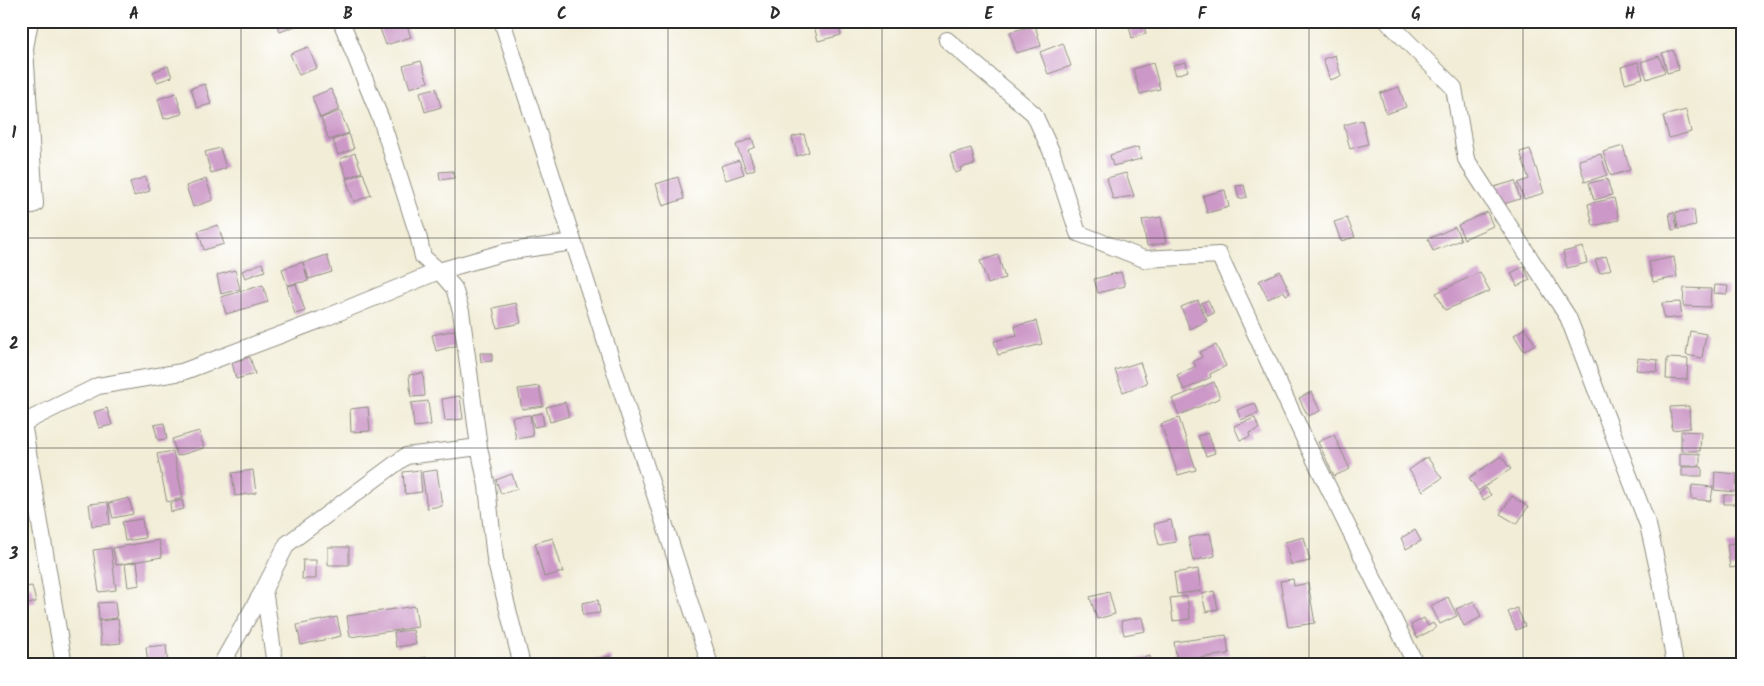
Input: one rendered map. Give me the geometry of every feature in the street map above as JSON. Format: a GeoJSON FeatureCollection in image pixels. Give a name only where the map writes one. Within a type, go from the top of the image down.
{"type":"FeatureCollection","features":[{"type":"Feature","properties":{"kind":"street"},"geometry":{"type":"LineString","coordinates":[[21,210],[35,204],[25,48],[30,21]]}},
{"type":"Feature","properties":{"kind":"street"},"geometry":{"type":"LineString","coordinates":[[341,21],[382,122],[418,235],[423,257],[439,270],[454,288],[461,311],[479,447],[487,486],[495,558],[522,665]]}},
{"type":"Feature","properties":{"kind":"street"},"geometry":{"type":"LineString","coordinates":[[502,21],[710,665]]}},
{"type":"Feature","properties":{"kind":"street"},"geometry":{"type":"LineString","coordinates":[[1387,21],[1454,88],[1466,159],[1568,318],[1648,526],[1675,665]]}},
{"type":"Feature","properties":{"kind":"street"},"geometry":{"type":"LineString","coordinates":[[947,40],[1034,114],[1052,153],[1078,233],[1144,259],[1219,255],[1304,438],[1416,665]]}},
{"type":"Feature","properties":{"kind":"street"},"geometry":{"type":"LineString","coordinates":[[64,665],[22,423],[98,386],[182,372],[320,320],[439,270],[505,252],[573,242]]}},
{"type":"Feature","properties":{"kind":"street"},"geometry":{"type":"LineString","coordinates":[[222,665],[287,544],[406,456],[479,447]]}},
{"type":"Feature","properties":{"kind":"street"},"geometry":{"type":"LineString","coordinates":[[264,589],[275,665]]}},
{"type":"Feature","properties":{"kind":"building"},"geometry":{"type":"Polygon","coordinates":[[[275,21],[297,21],[298,25],[280,32],[275,21]]]}},
{"type":"Feature","properties":{"kind":"building"},"geometry":{"type":"Polygon","coordinates":[[[393,21],[405,21],[411,37],[386,45],[379,26],[393,21]]]}},
{"type":"Feature","properties":{"kind":"building"},"geometry":{"type":"Polygon","coordinates":[[[837,21],[841,35],[818,41],[813,22],[837,21]]]}},
{"type":"Feature","properties":{"kind":"building"},"geometry":{"type":"Polygon","coordinates":[[[1143,22],[1146,34],[1132,38],[1129,26],[1143,22]]]}},
{"type":"Feature","properties":{"kind":"building"},"geometry":{"type":"Polygon","coordinates":[[[1035,25],[1041,46],[1016,53],[1010,32],[1035,25]]]}},
{"type":"Feature","properties":{"kind":"building"},"geometry":{"type":"Polygon","coordinates":[[[1063,43],[1071,66],[1048,74],[1040,52],[1063,43]]]}},
{"type":"Feature","properties":{"kind":"building"},"geometry":{"type":"Polygon","coordinates":[[[308,47],[317,68],[299,75],[290,54],[308,47]]]}},
{"type":"Feature","properties":{"kind":"building"},"geometry":{"type":"Polygon","coordinates":[[[1673,50],[1679,70],[1667,73],[1662,53],[1673,50]]]}},
{"type":"Feature","properties":{"kind":"building"},"geometry":{"type":"Polygon","coordinates":[[[1335,55],[1341,76],[1330,80],[1323,59],[1335,55]]]}},
{"type":"Feature","properties":{"kind":"building"},"geometry":{"type":"Polygon","coordinates":[[[1659,56],[1665,72],[1647,79],[1641,62],[1659,56]]]}},
{"type":"Feature","properties":{"kind":"building"},"geometry":{"type":"Polygon","coordinates":[[[421,61],[428,82],[410,88],[403,66],[421,61]]]}},
{"type":"Feature","properties":{"kind":"building"},"geometry":{"type":"Polygon","coordinates":[[[1186,62],[1188,71],[1176,75],[1173,65],[1186,62]]]}},
{"type":"Feature","properties":{"kind":"building"},"geometry":{"type":"Polygon","coordinates":[[[1638,62],[1643,78],[1625,83],[1621,67],[1638,62]]]}},
{"type":"Feature","properties":{"kind":"building"},"geometry":{"type":"Polygon","coordinates":[[[1153,63],[1160,89],[1140,94],[1133,69],[1153,63]]]}},
{"type":"Feature","properties":{"kind":"building"},"geometry":{"type":"Polygon","coordinates":[[[168,66],[172,77],[157,82],[153,72],[168,66]]]}},
{"type":"Feature","properties":{"kind":"building"},"geometry":{"type":"Polygon","coordinates":[[[205,84],[211,104],[197,108],[191,88],[205,84]]]}},
{"type":"Feature","properties":{"kind":"building"},"geometry":{"type":"Polygon","coordinates":[[[1399,87],[1406,107],[1386,114],[1380,93],[1399,87]]]}},
{"type":"Feature","properties":{"kind":"building"},"geometry":{"type":"Polygon","coordinates":[[[436,88],[441,107],[425,112],[420,92],[436,88]]]}},
{"type":"Feature","properties":{"kind":"building"},"geometry":{"type":"Polygon","coordinates":[[[331,89],[340,109],[320,118],[312,97],[331,89]]]}},
{"type":"Feature","properties":{"kind":"building"},"geometry":{"type":"Polygon","coordinates":[[[176,93],[182,114],[164,119],[158,99],[176,93]]]}},
{"type":"Feature","properties":{"kind":"building"},"geometry":{"type":"Polygon","coordinates":[[[1686,110],[1691,132],[1669,138],[1663,116],[1686,110]]]}},
{"type":"Feature","properties":{"kind":"building"},"geometry":{"type":"Polygon","coordinates":[[[340,111],[349,133],[329,140],[321,118],[340,111]]]}},
{"type":"Feature","properties":{"kind":"building"},"geometry":{"type":"Polygon","coordinates":[[[1362,120],[1368,144],[1350,149],[1344,125],[1362,120]]]}},
{"type":"Feature","properties":{"kind":"building"},"geometry":{"type":"Polygon","coordinates":[[[349,134],[354,149],[338,155],[333,140],[349,134]]]}},
{"type":"Feature","properties":{"kind":"building"},"geometry":{"type":"Polygon","coordinates":[[[804,134],[809,152],[797,156],[792,137],[804,134]]]}},
{"type":"Feature","properties":{"kind":"building"},"geometry":{"type":"Polygon","coordinates":[[[752,138],[755,147],[748,150],[755,169],[747,172],[736,145],[752,138]]]}},
{"type":"Feature","properties":{"kind":"building"},"geometry":{"type":"Polygon","coordinates":[[[1623,146],[1630,170],[1611,176],[1603,152],[1623,146]]]}},
{"type":"Feature","properties":{"kind":"building"},"geometry":{"type":"Polygon","coordinates":[[[1138,147],[1141,159],[1113,166],[1110,155],[1138,147]]]}},
{"type":"Feature","properties":{"kind":"building"},"geometry":{"type":"Polygon","coordinates":[[[220,148],[226,168],[211,173],[205,152],[220,148]]]}},
{"type":"Feature","properties":{"kind":"building"},"geometry":{"type":"Polygon","coordinates":[[[971,148],[975,164],[960,168],[961,171],[955,173],[950,154],[971,148]]]}},
{"type":"Feature","properties":{"kind":"building"},"geometry":{"type":"Polygon","coordinates":[[[1530,149],[1544,193],[1524,199],[1518,183],[1529,179],[1520,152],[1530,149]]]}},
{"type":"Feature","properties":{"kind":"building"},"geometry":{"type":"Polygon","coordinates":[[[355,153],[362,172],[347,178],[340,159],[355,153]]]}},
{"type":"Feature","properties":{"kind":"building"},"geometry":{"type":"Polygon","coordinates":[[[1601,154],[1607,175],[1585,182],[1579,160],[1601,154]]]}},
{"type":"Feature","properties":{"kind":"building"},"geometry":{"type":"Polygon","coordinates":[[[739,160],[744,174],[726,180],[721,166],[739,160]]]}},
{"type":"Feature","properties":{"kind":"building"},"geometry":{"type":"Polygon","coordinates":[[[453,171],[454,178],[440,180],[439,172],[453,171]]]}},
{"type":"Feature","properties":{"kind":"building"},"geometry":{"type":"Polygon","coordinates":[[[363,173],[371,195],[354,202],[346,179],[363,173]]]}},
{"type":"Feature","properties":{"kind":"building"},"geometry":{"type":"Polygon","coordinates":[[[1126,173],[1134,196],[1113,199],[1107,178],[1126,173]]]}},
{"type":"Feature","properties":{"kind":"building"},"geometry":{"type":"Polygon","coordinates":[[[146,177],[150,191],[134,196],[130,182],[146,177]]]}},
{"type":"Feature","properties":{"kind":"building"},"geometry":{"type":"Polygon","coordinates":[[[678,177],[684,199],[663,206],[656,184],[678,177]]]}},
{"type":"Feature","properties":{"kind":"building"},"geometry":{"type":"Polygon","coordinates":[[[206,179],[213,200],[193,207],[186,186],[206,179]]]}},
{"type":"Feature","properties":{"kind":"building"},"geometry":{"type":"Polygon","coordinates":[[[1607,179],[1612,195],[1594,200],[1589,183],[1607,179]]]}},
{"type":"Feature","properties":{"kind":"building"},"geometry":{"type":"Polygon","coordinates":[[[1515,181],[1520,199],[1500,205],[1494,187],[1515,181]]]}},
{"type":"Feature","properties":{"kind":"building"},"geometry":{"type":"Polygon","coordinates":[[[1244,185],[1247,197],[1239,199],[1236,186],[1244,185]]]}},
{"type":"Feature","properties":{"kind":"building"},"geometry":{"type":"Polygon","coordinates":[[[1225,190],[1229,207],[1207,213],[1203,196],[1225,190]]]}},
{"type":"Feature","properties":{"kind":"building"},"geometry":{"type":"Polygon","coordinates":[[[1614,198],[1619,220],[1593,226],[1588,204],[1614,198]]]}},
{"type":"Feature","properties":{"kind":"building"},"geometry":{"type":"Polygon","coordinates":[[[1694,210],[1696,226],[1678,229],[1676,212],[1694,210]]]}},
{"type":"Feature","properties":{"kind":"building"},"geometry":{"type":"Polygon","coordinates":[[[1487,212],[1493,226],[1464,239],[1458,225],[1487,212]]]}},
{"type":"Feature","properties":{"kind":"building"},"geometry":{"type":"Polygon","coordinates":[[[1674,212],[1677,229],[1672,230],[1669,213],[1674,212]]]}},
{"type":"Feature","properties":{"kind":"building"},"geometry":{"type":"Polygon","coordinates":[[[1161,217],[1166,243],[1147,246],[1142,220],[1161,217]]]}},
{"type":"Feature","properties":{"kind":"building"},"geometry":{"type":"Polygon","coordinates":[[[1347,218],[1355,237],[1341,241],[1334,222],[1347,218]]]}},
{"type":"Feature","properties":{"kind":"building"},"geometry":{"type":"Polygon","coordinates":[[[218,225],[224,244],[204,250],[198,231],[218,225]]]}},
{"type":"Feature","properties":{"kind":"building"},"geometry":{"type":"Polygon","coordinates":[[[1455,227],[1461,240],[1433,251],[1428,239],[1455,227]]]}},
{"type":"Feature","properties":{"kind":"building"},"geometry":{"type":"Polygon","coordinates":[[[1583,247],[1587,263],[1567,268],[1563,252],[1583,247]]]}},
{"type":"Feature","properties":{"kind":"building"},"geometry":{"type":"Polygon","coordinates":[[[327,255],[332,272],[309,279],[303,263],[327,255]]]}},
{"type":"Feature","properties":{"kind":"building"},"geometry":{"type":"Polygon","coordinates":[[[998,255],[1005,278],[988,284],[980,261],[998,255]]]}},
{"type":"Feature","properties":{"kind":"building"},"geometry":{"type":"Polygon","coordinates":[[[1606,256],[1611,269],[1600,273],[1595,260],[1606,256]]]}},
{"type":"Feature","properties":{"kind":"building"},"geometry":{"type":"Polygon","coordinates":[[[1674,257],[1677,277],[1653,282],[1649,262],[1674,257]]]}},
{"type":"Feature","properties":{"kind":"building"},"geometry":{"type":"Polygon","coordinates":[[[303,262],[308,281],[287,285],[282,269],[303,262]]]}},
{"type":"Feature","properties":{"kind":"building"},"geometry":{"type":"Polygon","coordinates":[[[262,263],[265,271],[245,278],[242,271],[262,263]]]}},
{"type":"Feature","properties":{"kind":"building"},"geometry":{"type":"Polygon","coordinates":[[[1524,266],[1530,280],[1517,286],[1511,273],[1524,266]]]}},
{"type":"Feature","properties":{"kind":"building"},"geometry":{"type":"Polygon","coordinates":[[[235,270],[240,289],[221,294],[217,275],[235,270]]]}},
{"type":"Feature","properties":{"kind":"building"},"geometry":{"type":"Polygon","coordinates":[[[1280,271],[1290,293],[1286,295],[1284,291],[1268,299],[1259,281],[1280,271]]]}},
{"type":"Feature","properties":{"kind":"building"},"geometry":{"type":"Polygon","coordinates":[[[1121,272],[1125,286],[1098,293],[1094,279],[1121,272]]]}},
{"type":"Feature","properties":{"kind":"building"},"geometry":{"type":"Polygon","coordinates":[[[1480,272],[1490,291],[1445,310],[1436,293],[1480,272]]]}},
{"type":"Feature","properties":{"kind":"building"},"geometry":{"type":"Polygon","coordinates":[[[296,284],[305,311],[295,314],[287,286],[296,284]]]}},
{"type":"Feature","properties":{"kind":"building"},"geometry":{"type":"Polygon","coordinates":[[[263,285],[268,302],[226,314],[221,297],[263,285]]]}},
{"type":"Feature","properties":{"kind":"building"},"geometry":{"type":"Polygon","coordinates":[[[1715,285],[1728,286],[1727,294],[1714,293],[1715,285]]]}},
{"type":"Feature","properties":{"kind":"building"},"geometry":{"type":"Polygon","coordinates":[[[1684,288],[1711,289],[1710,307],[1683,306],[1684,288]]]}},
{"type":"Feature","properties":{"kind":"building"},"geometry":{"type":"Polygon","coordinates":[[[1198,300],[1207,321],[1190,329],[1181,307],[1198,300]]]}},
{"type":"Feature","properties":{"kind":"building"},"geometry":{"type":"Polygon","coordinates":[[[1208,300],[1214,313],[1208,316],[1201,303],[1208,300]]]}},
{"type":"Feature","properties":{"kind":"building"},"geometry":{"type":"Polygon","coordinates":[[[1680,302],[1682,317],[1664,319],[1662,303],[1680,302]]]}},
{"type":"Feature","properties":{"kind":"building"},"geometry":{"type":"Polygon","coordinates":[[[516,303],[521,323],[497,328],[493,308],[516,303]]]}},
{"type":"Feature","properties":{"kind":"building"},"geometry":{"type":"Polygon","coordinates":[[[1036,321],[1042,344],[998,355],[994,341],[1017,336],[1015,326],[1036,321]]]}},
{"type":"Feature","properties":{"kind":"building"},"geometry":{"type":"Polygon","coordinates":[[[1525,328],[1535,344],[1524,351],[1514,335],[1525,328]]]}},
{"type":"Feature","properties":{"kind":"building"},"geometry":{"type":"Polygon","coordinates":[[[455,330],[458,345],[436,351],[432,335],[455,330]]]}},
{"type":"Feature","properties":{"kind":"building"},"geometry":{"type":"Polygon","coordinates":[[[1690,331],[1706,334],[1702,358],[1686,355],[1690,331]]]}},
{"type":"Feature","properties":{"kind":"building"},"geometry":{"type":"Polygon","coordinates":[[[1216,345],[1226,366],[1210,374],[1211,377],[1184,390],[1177,375],[1196,366],[1193,362],[1202,357],[1200,352],[1216,345]]]}},
{"type":"Feature","properties":{"kind":"building"},"geometry":{"type":"Polygon","coordinates":[[[480,353],[492,353],[492,361],[481,362],[480,353]]]}},
{"type":"Feature","properties":{"kind":"building"},"geometry":{"type":"Polygon","coordinates":[[[250,357],[255,374],[236,379],[232,362],[250,357]]]}},
{"type":"Feature","properties":{"kind":"building"},"geometry":{"type":"Polygon","coordinates":[[[1638,358],[1658,360],[1657,372],[1636,370],[1638,358]]]}},
{"type":"Feature","properties":{"kind":"building"},"geometry":{"type":"Polygon","coordinates":[[[1667,358],[1688,359],[1687,380],[1666,379],[1667,358]]]}},
{"type":"Feature","properties":{"kind":"building"},"geometry":{"type":"Polygon","coordinates":[[[1140,362],[1147,383],[1123,392],[1115,370],[1140,362]]]}},
{"type":"Feature","properties":{"kind":"building"},"geometry":{"type":"Polygon","coordinates":[[[423,373],[425,396],[411,397],[409,375],[423,373]]]}},
{"type":"Feature","properties":{"kind":"building"},"geometry":{"type":"Polygon","coordinates":[[[1214,382],[1220,398],[1179,415],[1172,399],[1214,382]]]}},
{"type":"Feature","properties":{"kind":"building"},"geometry":{"type":"Polygon","coordinates":[[[539,386],[543,406],[522,409],[518,389],[539,386]]]}},
{"type":"Feature","properties":{"kind":"building"},"geometry":{"type":"Polygon","coordinates":[[[1311,392],[1320,411],[1308,416],[1299,398],[1311,392]]]}},
{"type":"Feature","properties":{"kind":"building"},"geometry":{"type":"Polygon","coordinates":[[[460,396],[463,419],[445,421],[442,399],[460,396]]]}},
{"type":"Feature","properties":{"kind":"building"},"geometry":{"type":"Polygon","coordinates":[[[428,401],[431,425],[414,427],[411,403],[428,401]]]}},
{"type":"Feature","properties":{"kind":"building"},"geometry":{"type":"Polygon","coordinates":[[[565,402],[569,416],[550,422],[546,407],[565,402]]]}},
{"type":"Feature","properties":{"kind":"building"},"geometry":{"type":"Polygon","coordinates":[[[1255,403],[1259,413],[1241,420],[1237,410],[1255,403]]]}},
{"type":"Feature","properties":{"kind":"building"},"geometry":{"type":"Polygon","coordinates":[[[1689,406],[1690,428],[1672,430],[1670,407],[1689,406]]]}},
{"type":"Feature","properties":{"kind":"building"},"geometry":{"type":"Polygon","coordinates":[[[368,407],[370,431],[351,432],[350,409],[368,407]]]}},
{"type":"Feature","properties":{"kind":"building"},"geometry":{"type":"Polygon","coordinates":[[[107,408],[112,425],[99,428],[94,412],[107,408]]]}},
{"type":"Feature","properties":{"kind":"building"},"geometry":{"type":"Polygon","coordinates":[[[542,413],[544,425],[534,427],[531,415],[542,413]]]}},
{"type":"Feature","properties":{"kind":"building"},"geometry":{"type":"Polygon","coordinates":[[[530,415],[533,436],[516,439],[512,417],[530,415]]]}},
{"type":"Feature","properties":{"kind":"building"},"geometry":{"type":"Polygon","coordinates":[[[1179,418],[1196,470],[1178,475],[1161,424],[1179,418]]]}},
{"type":"Feature","properties":{"kind":"building"},"geometry":{"type":"Polygon","coordinates":[[[1255,418],[1259,429],[1249,433],[1250,437],[1240,440],[1234,426],[1255,418]]]}},
{"type":"Feature","properties":{"kind":"building"},"geometry":{"type":"Polygon","coordinates":[[[164,423],[167,439],[158,440],[154,425],[164,423]]]}},
{"type":"Feature","properties":{"kind":"building"},"geometry":{"type":"Polygon","coordinates":[[[199,431],[204,448],[177,456],[172,439],[199,431]]]}},
{"type":"Feature","properties":{"kind":"building"},"geometry":{"type":"Polygon","coordinates":[[[1681,431],[1701,432],[1700,451],[1681,451],[1681,431]]]}},
{"type":"Feature","properties":{"kind":"building"},"geometry":{"type":"Polygon","coordinates":[[[1208,433],[1215,453],[1206,456],[1198,436],[1208,433]]]}},
{"type":"Feature","properties":{"kind":"building"},"geometry":{"type":"Polygon","coordinates":[[[1334,435],[1350,469],[1334,476],[1318,442],[1334,435]]]}},
{"type":"Feature","properties":{"kind":"building"},"geometry":{"type":"Polygon","coordinates":[[[173,451],[183,498],[167,502],[157,454],[173,451]]]}},
{"type":"Feature","properties":{"kind":"building"},"geometry":{"type":"Polygon","coordinates":[[[1680,453],[1700,454],[1700,466],[1680,466],[1680,453]]]}},
{"type":"Feature","properties":{"kind":"building"},"geometry":{"type":"Polygon","coordinates":[[[1501,456],[1511,469],[1478,491],[1469,478],[1501,456]]]}},
{"type":"Feature","properties":{"kind":"building"},"geometry":{"type":"Polygon","coordinates":[[[1427,457],[1442,478],[1423,491],[1409,470],[1427,457]]]}},
{"type":"Feature","properties":{"kind":"building"},"geometry":{"type":"Polygon","coordinates":[[[1682,467],[1702,467],[1702,476],[1682,476],[1682,467]]]}},
{"type":"Feature","properties":{"kind":"building"},"geometry":{"type":"Polygon","coordinates":[[[253,470],[256,493],[235,496],[232,473],[253,470]]]}},
{"type":"Feature","properties":{"kind":"building"},"geometry":{"type":"Polygon","coordinates":[[[420,470],[422,492],[405,494],[403,472],[420,470]]]}},
{"type":"Feature","properties":{"kind":"building"},"geometry":{"type":"Polygon","coordinates":[[[437,470],[442,506],[427,508],[422,472],[437,470]]]}},
{"type":"Feature","properties":{"kind":"building"},"geometry":{"type":"Polygon","coordinates":[[[1715,472],[1737,474],[1736,492],[1714,490],[1715,472]]]}},
{"type":"Feature","properties":{"kind":"building"},"geometry":{"type":"Polygon","coordinates":[[[512,474],[517,489],[501,494],[496,480],[512,474]]]}},
{"type":"Feature","properties":{"kind":"building"},"geometry":{"type":"Polygon","coordinates":[[[1692,485],[1713,487],[1711,501],[1691,499],[1692,485]]]}},
{"type":"Feature","properties":{"kind":"building"},"geometry":{"type":"Polygon","coordinates":[[[1486,488],[1491,495],[1484,500],[1479,494],[1486,488]]]}},
{"type":"Feature","properties":{"kind":"building"},"geometry":{"type":"Polygon","coordinates":[[[1724,495],[1735,495],[1735,504],[1724,504],[1724,495]]]}},
{"type":"Feature","properties":{"kind":"building"},"geometry":{"type":"Polygon","coordinates":[[[1512,496],[1528,507],[1517,524],[1500,514],[1512,496]]]}},
{"type":"Feature","properties":{"kind":"building"},"geometry":{"type":"Polygon","coordinates":[[[129,498],[133,514],[113,518],[109,503],[129,498]]]}},
{"type":"Feature","properties":{"kind":"building"},"geometry":{"type":"Polygon","coordinates":[[[182,500],[184,509],[171,512],[170,503],[182,500]]]}},
{"type":"Feature","properties":{"kind":"building"},"geometry":{"type":"Polygon","coordinates":[[[108,502],[110,524],[92,526],[89,504],[108,502]]]}},
{"type":"Feature","properties":{"kind":"building"},"geometry":{"type":"Polygon","coordinates":[[[142,519],[145,538],[125,541],[122,522],[142,519]]]}},
{"type":"Feature","properties":{"kind":"building"},"geometry":{"type":"Polygon","coordinates":[[[1171,520],[1176,542],[1159,545],[1154,524],[1171,520]]]}},
{"type":"Feature","properties":{"kind":"building"},"geometry":{"type":"Polygon","coordinates":[[[1415,530],[1421,541],[1406,549],[1401,538],[1415,530]]]}},
{"type":"Feature","properties":{"kind":"building"},"geometry":{"type":"Polygon","coordinates":[[[1210,533],[1215,556],[1193,561],[1188,538],[1210,533]]]}},
{"type":"Feature","properties":{"kind":"building"},"geometry":{"type":"Polygon","coordinates":[[[1304,537],[1310,561],[1291,565],[1285,542],[1304,537]]]}},
{"type":"Feature","properties":{"kind":"building"},"geometry":{"type":"Polygon","coordinates":[[[553,538],[563,572],[544,577],[535,543],[553,538]]]}},
{"type":"Feature","properties":{"kind":"building"},"geometry":{"type":"Polygon","coordinates":[[[159,540],[162,557],[116,565],[113,548],[159,540]]]}},
{"type":"Feature","properties":{"kind":"building"},"geometry":{"type":"Polygon","coordinates":[[[1743,542],[1743,566],[1730,568],[1727,544],[1743,542]]]}},
{"type":"Feature","properties":{"kind":"building"},"geometry":{"type":"Polygon","coordinates":[[[328,547],[349,547],[349,565],[328,565],[328,547]]]}},
{"type":"Feature","properties":{"kind":"building"},"geometry":{"type":"Polygon","coordinates":[[[111,548],[116,590],[99,592],[93,550],[111,548]]]}},
{"type":"Feature","properties":{"kind":"building"},"geometry":{"type":"Polygon","coordinates":[[[303,560],[316,560],[316,579],[302,579],[303,560]]]}},
{"type":"Feature","properties":{"kind":"building"},"geometry":{"type":"Polygon","coordinates":[[[137,562],[140,585],[128,587],[125,564],[137,562]]]}},
{"type":"Feature","properties":{"kind":"building"},"geometry":{"type":"Polygon","coordinates":[[[1198,569],[1201,591],[1177,594],[1174,573],[1198,569]]]}},
{"type":"Feature","properties":{"kind":"building"},"geometry":{"type":"Polygon","coordinates":[[[1293,579],[1294,586],[1308,583],[1315,623],[1288,627],[1280,581],[1293,579]]]}},
{"type":"Feature","properties":{"kind":"building"},"geometry":{"type":"Polygon","coordinates":[[[32,586],[36,602],[21,606],[21,588],[32,586]]]}},
{"type":"Feature","properties":{"kind":"building"},"geometry":{"type":"Polygon","coordinates":[[[1214,591],[1218,609],[1206,612],[1202,594],[1214,591]]]}},
{"type":"Feature","properties":{"kind":"building"},"geometry":{"type":"Polygon","coordinates":[[[1109,592],[1115,614],[1097,619],[1090,597],[1109,592]]]}},
{"type":"Feature","properties":{"kind":"building"},"geometry":{"type":"Polygon","coordinates":[[[1187,596],[1190,619],[1173,621],[1170,598],[1187,596]]]}},
{"type":"Feature","properties":{"kind":"building"},"geometry":{"type":"Polygon","coordinates":[[[1448,597],[1457,616],[1440,624],[1431,606],[1448,597]]]}},
{"type":"Feature","properties":{"kind":"building"},"geometry":{"type":"Polygon","coordinates":[[[598,600],[600,613],[583,615],[582,603],[598,600]]]}},
{"type":"Feature","properties":{"kind":"building"},"geometry":{"type":"Polygon","coordinates":[[[1474,601],[1481,617],[1464,626],[1456,609],[1474,601]]]}},
{"type":"Feature","properties":{"kind":"building"},"geometry":{"type":"Polygon","coordinates":[[[115,602],[117,618],[99,620],[98,603],[115,602]]]}},
{"type":"Feature","properties":{"kind":"building"},"geometry":{"type":"Polygon","coordinates":[[[415,606],[418,627],[350,637],[347,616],[415,606]]]}},
{"type":"Feature","properties":{"kind":"building"},"geometry":{"type":"Polygon","coordinates":[[[1517,608],[1525,626],[1516,630],[1508,612],[1517,608]]]}},
{"type":"Feature","properties":{"kind":"building"},"geometry":{"type":"Polygon","coordinates":[[[337,617],[341,636],[301,645],[297,625],[337,617]]]}},
{"type":"Feature","properties":{"kind":"building"},"geometry":{"type":"Polygon","coordinates":[[[1142,617],[1145,631],[1124,635],[1121,621],[1142,617]]]}},
{"type":"Feature","properties":{"kind":"building"},"geometry":{"type":"Polygon","coordinates":[[[1424,618],[1428,626],[1433,623],[1436,628],[1417,638],[1411,625],[1424,618]]]}},
{"type":"Feature","properties":{"kind":"building"},"geometry":{"type":"Polygon","coordinates":[[[118,619],[121,643],[101,645],[99,621],[118,619]]]}},
{"type":"Feature","properties":{"kind":"building"},"geometry":{"type":"Polygon","coordinates":[[[413,630],[416,644],[396,647],[394,632],[413,630]]]}},
{"type":"Feature","properties":{"kind":"building"},"geometry":{"type":"Polygon","coordinates":[[[1226,635],[1229,654],[1177,661],[1174,642],[1226,635]]]}},
{"type":"Feature","properties":{"kind":"building"},"geometry":{"type":"Polygon","coordinates":[[[21,636],[23,636],[27,657],[21,658],[21,636]]]}},
{"type":"Feature","properties":{"kind":"building"},"geometry":{"type":"Polygon","coordinates":[[[166,645],[168,665],[148,665],[146,647],[166,645]]]}},
{"type":"Feature","properties":{"kind":"building"},"geometry":{"type":"Polygon","coordinates":[[[610,656],[612,665],[590,665],[589,662],[610,656]]]}},
{"type":"Feature","properties":{"kind":"building"},"geometry":{"type":"Polygon","coordinates":[[[1150,656],[1152,665],[1119,665],[1119,664],[1150,656]]]}},
{"type":"Feature","properties":{"kind":"building"},"geometry":{"type":"Polygon","coordinates":[[[426,657],[428,665],[395,665],[395,664],[426,657]]]}}]}
